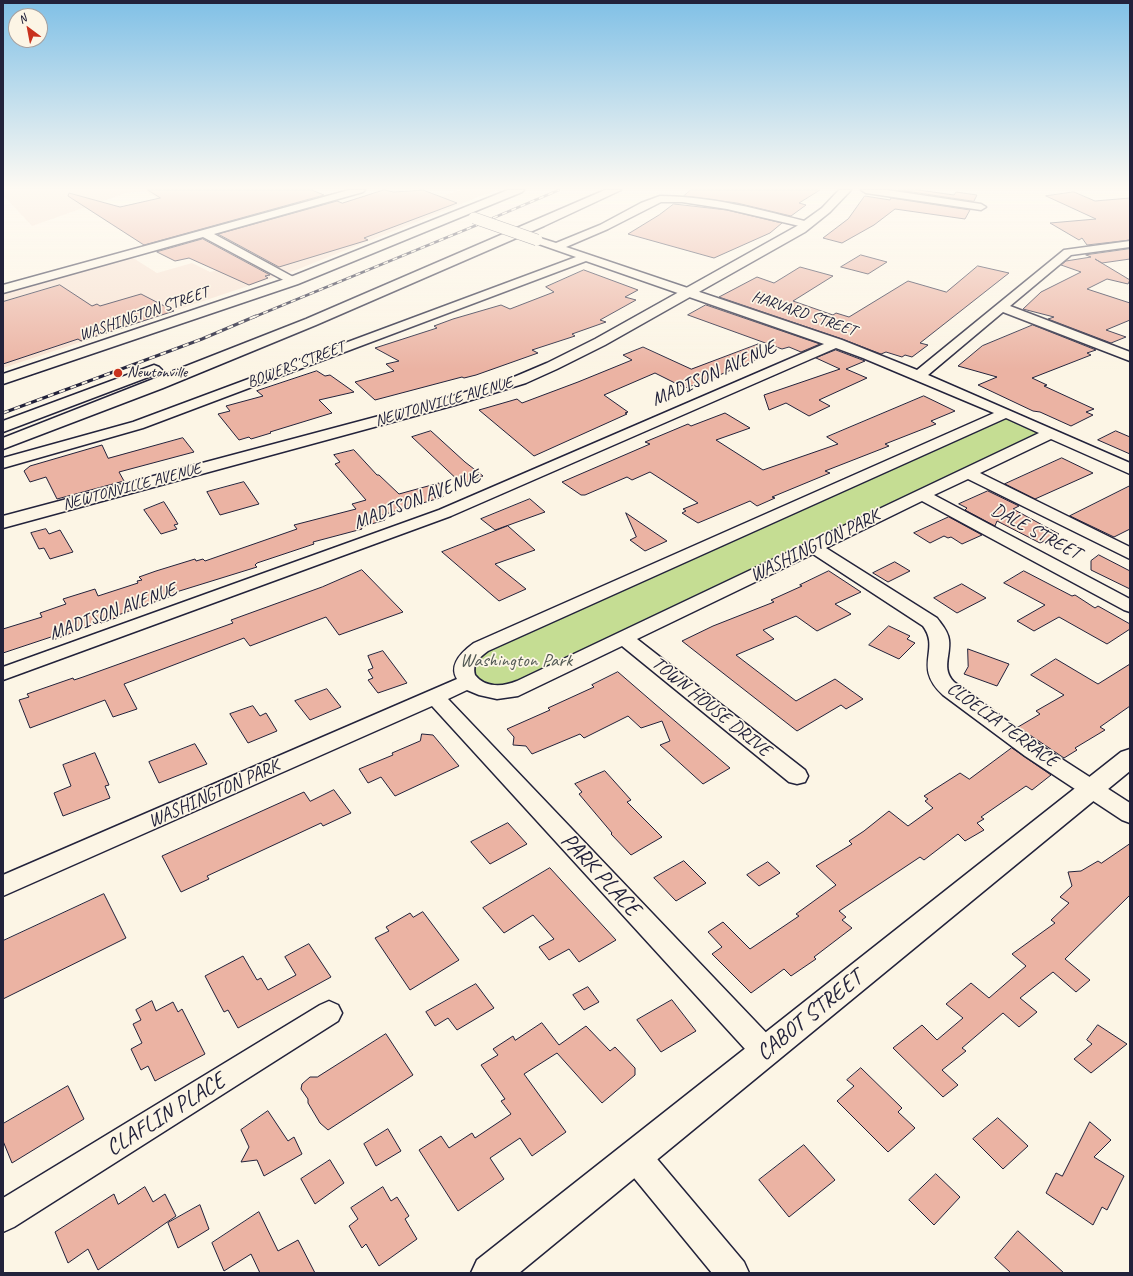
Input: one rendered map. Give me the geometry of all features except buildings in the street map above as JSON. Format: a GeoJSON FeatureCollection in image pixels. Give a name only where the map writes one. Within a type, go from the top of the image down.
{"type":"FeatureCollection","features":[{"type":"Feature","properties":{"kind":"main road","name":"WASHINGTON STREET"},"geometry":{"type":"LineString","coordinates":[[3,380],[292,281],[370,250]]}},
{"type":"Feature","properties":{"kind":"main road"},"geometry":{"type":"LineString","coordinates":[[260,328],[450,250]]}},
{"type":"Feature","properties":{"kind":"main road"},"geometry":{"type":"LineString","coordinates":[[3,444],[319,320],[484,250]]}},
{"type":"Feature","properties":{"kind":"main road","name":"NEWTONVILLE AVENUE"},"geometry":{"type":"LineString","coordinates":[[4,519],[490,390],[552,366],[600,342],[765,250]]}},
{"type":"Feature","properties":{"kind":"main road"},"geometry":{"type":"LineString","coordinates":[[3,427],[169,364]]}},
{"type":"Feature","properties":{"kind":"main road","name":"CABOT STREET"},"geometry":{"type":"LineString","coordinates":[[490,1273],[1130,758]]}},
{"type":"Feature","properties":{"kind":"street"},"geometry":{"type":"LineString","coordinates":[[3,289],[145,250]]}},
{"type":"Feature","properties":{"kind":"street"},"geometry":{"type":"LineString","coordinates":[[234,250],[292,281]]}},
{"type":"Feature","properties":{"kind":"street","name":"HARVARD STREET"},"geometry":{"type":"LineString","coordinates":[[566,250],[837,344],[919,375],[1130,469]]}},
{"type":"Feature","properties":{"kind":"street"},"geometry":{"type":"LineString","coordinates":[[919,375],[1068,252],[1089,250]]}},
{"type":"Feature","properties":{"kind":"street","name":"BOWERS STREET"},"geometry":{"type":"LineString","coordinates":[[3,463],[24,456],[91,440],[138,425],[586,257]]}},
{"type":"Feature","properties":{"kind":"street"},"geometry":{"type":"LineString","coordinates":[[1001,307],[1130,356]]}},
{"type":"Feature","properties":{"kind":"street","name":"MADISON AVENUE"},"geometry":{"type":"LineString","coordinates":[[3,674],[432,518],[837,344]]}},
{"type":"Feature","properties":{"kind":"street"},"geometry":{"type":"LineString","coordinates":[[469,682],[466,679],[463,670],[465,661],[471,653],[481,647],[1006,413]]}},
{"type":"Feature","properties":{"kind":"street","name":"WASHINGTON PARK"},"geometry":{"type":"LineString","coordinates":[[3,886],[469,682],[484,691],[497,693],[512,691],[1051,433]]}},
{"type":"Feature","properties":{"kind":"street"},"geometry":{"type":"LineString","coordinates":[[968,473],[1130,554]]}},
{"type":"Feature","properties":{"kind":"street","name":"DALE STREET"},"geometry":{"type":"LineString","coordinates":[[922,495],[1130,606]]}},
{"type":"Feature","properties":{"kind":"street","name":"CLOELIA TERRACE"},"geometry":{"type":"LineString","coordinates":[[813,547],[930,622],[938,630],[941,644],[936,666],[937,674],[944,684],[998,726],[1130,814]]}},
{"type":"Feature","properties":{"kind":"street","name":"TOWN HOUSE DRIVE"},"geometry":{"type":"LineString","coordinates":[[624,638],[796,776]]}},
{"type":"Feature","properties":{"kind":"street","name":"PARK PLACE"},"geometry":{"type":"LineString","coordinates":[[435,697],[766,1052]]}},
{"type":"Feature","properties":{"kind":"street","name":"CLAFLIN PLACE"},"geometry":{"type":"LineString","coordinates":[[3,1216],[329,1013]]}},
{"type":"Feature","properties":{"kind":"street"},"geometry":{"type":"LineString","coordinates":[[636,1157],[733,1273]]}},
{"type":"Feature","properties":{"kind":"shaded area"},"geometry":{"type":"Polygon","coordinates":[[[290,250],[347,250],[296,270],[3,368],[3,292],[130,256],[157,273],[192,263],[210,272],[290,250]]]}},
{"type":"Feature","properties":{"kind":"green space","name":"Washington Park"},"geometry":{"type":"Polygon","coordinates":[[[1006,413],[1051,433],[524,686],[484,691],[465,661],[1006,413]]]}},
{"type":"Feature","properties":{"kind":"railway"},"geometry":{"type":"LineString","coordinates":[[254,317],[418,250]]}},
{"type":"Feature","properties":{"kind":"railway"},"geometry":{"type":"LineString","coordinates":[[3,413],[202,339],[256,316]]}},
{"type":"Feature","properties":{"kind":"place","name":"Newtonville"},"geometry":{"type":"Point","coordinates":[118,373]}}]}
